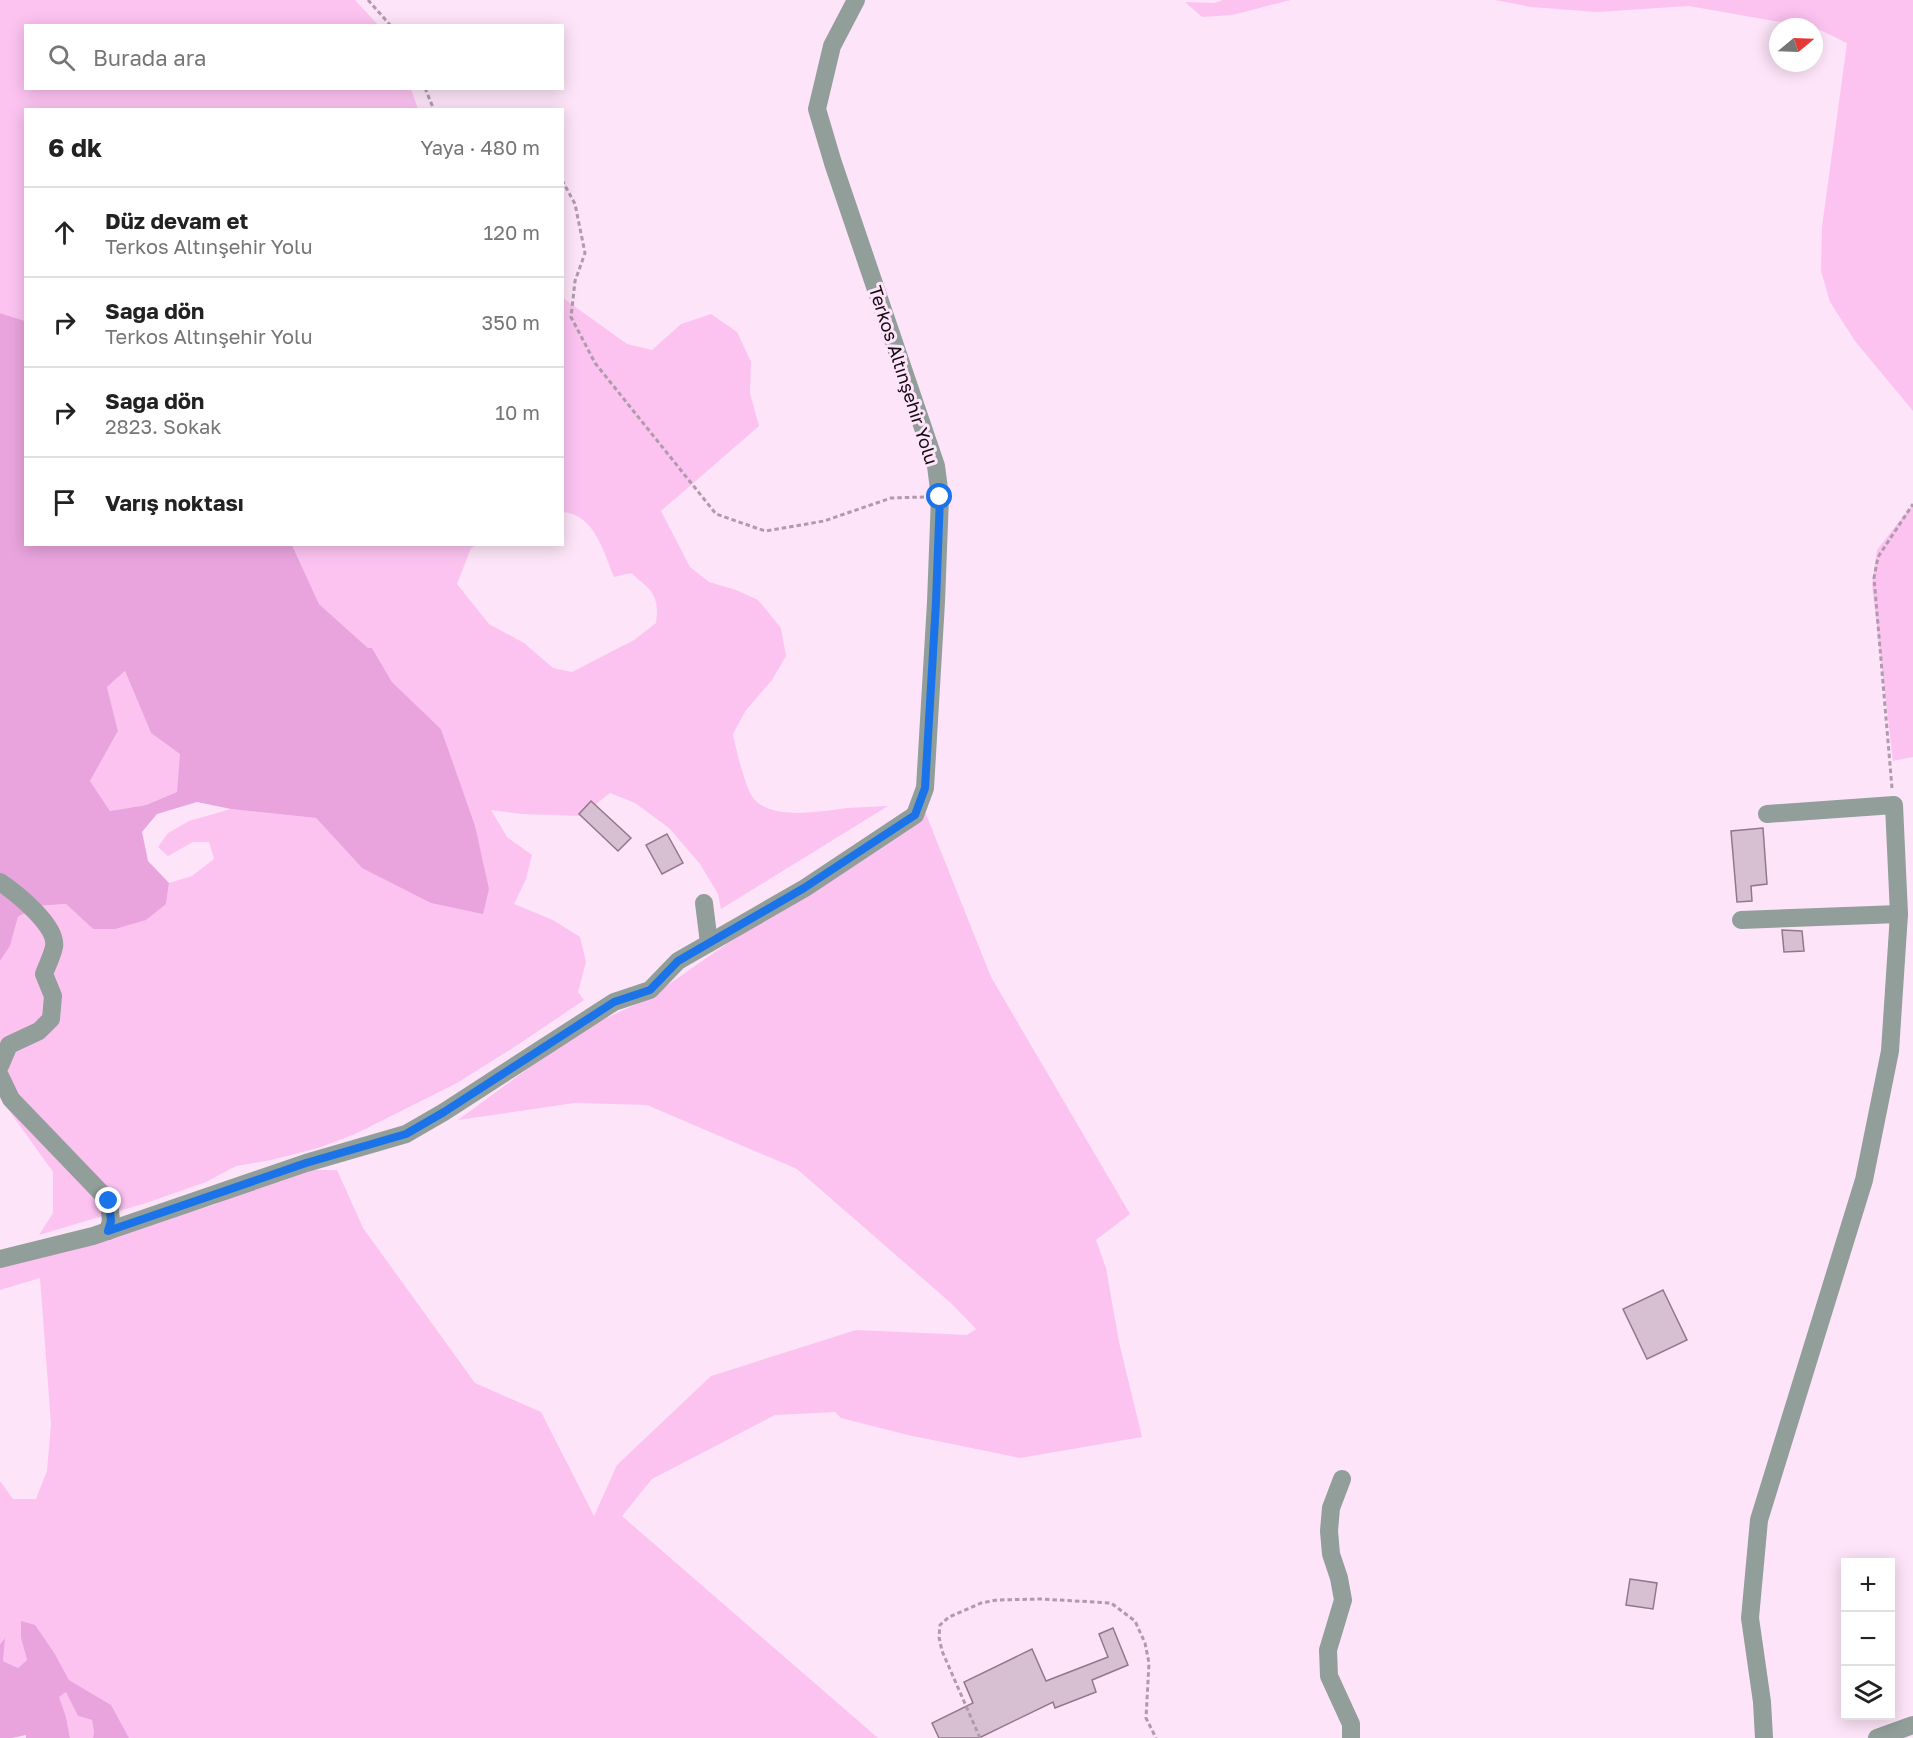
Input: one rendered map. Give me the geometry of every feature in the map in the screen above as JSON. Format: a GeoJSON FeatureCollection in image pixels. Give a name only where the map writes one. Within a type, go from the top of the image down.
{"type":"FeatureCollection","features":[{"type":"Feature","properties":{"kind":"street","name":"Terkos Altınşehir Yolu"},"geometry":{"type":"LineString","coordinates":[[0,1259],[108,1231],[306,1163],[406,1134],[614,1002],[650,990],[678,961],[804,888],[915,815],[925,788],[940,497],[936,466],[833,163],[817,109],[832,46],[856,0]]}},
{"type":"Feature","properties":{"kind":"street"},"geometry":{"type":"LineString","coordinates":[[1764,1738],[1762,1702],[1750,1618],[1759,1520],[1864,1180],[1890,1051],[1899,914],[1894,805],[1767,814]]}},
{"type":"Feature","properties":{"kind":"street"},"geometry":{"type":"LineString","coordinates":[[0,882],[16,894],[48,926],[55,945],[44,974],[53,996],[51,1019],[39,1031],[9,1044],[0,1066]]}},
{"type":"Feature","properties":{"kind":"street"},"geometry":{"type":"LineString","coordinates":[[704,903],[709,943]]}},
{"type":"Feature","properties":{"kind":"street"},"geometry":{"type":"LineString","coordinates":[[1741,920],[1899,914]]}},
{"type":"Feature","properties":{"kind":"street"},"geometry":{"type":"LineString","coordinates":[[0,1076],[11,1099],[109,1201],[111,1221],[108,1231]]}},
{"type":"Feature","properties":{"kind":"street"},"geometry":{"type":"LineString","coordinates":[[1342,1479],[1331,1508],[1329,1531],[1331,1554],[1340,1578],[1343,1600],[1328,1650],[1329,1676],[1351,1724],[1351,1738]]}},
{"type":"Feature","properties":{"kind":"street"},"geometry":{"type":"LineString","coordinates":[[1877,1738],[1913,1725]]}},
{"type":"Feature","properties":{"kind":"path"},"geometry":{"type":"LineString","coordinates":[[368,0],[389,24]]}},
{"type":"Feature","properties":{"kind":"path"},"geometry":{"type":"LineString","coordinates":[[426,90],[433,108]]}},
{"type":"Feature","properties":{"kind":"path"},"geometry":{"type":"LineString","coordinates":[[564,184],[575,204],[585,254],[575,281],[571,317],[595,363],[716,514],[765,531],[824,521],[891,498],[940,497]]}},
{"type":"Feature","properties":{"kind":"path"},"geometry":{"type":"LineString","coordinates":[[1894,805],[1874,578],[1878,557],[1913,504]]}},
{"type":"Feature","properties":{"kind":"path"},"geometry":{"type":"LineString","coordinates":[[980,1738],[942,1651],[939,1637],[940,1625],[949,1617],[981,1602],[1041,1599],[1111,1603],[1135,1621],[1145,1643],[1149,1664],[1146,1718],[1156,1738]]}},
{"type":"Feature","properties":{"kind":"shaded area"},"geometry":{"type":"Polygon","coordinates":[[[0,0],[355,0],[377,24],[24,24],[24,90],[411,90],[418,108],[24,108],[24,321],[0,313],[0,0]]]}},
{"type":"Feature","properties":{"kind":"shaded area"},"geometry":{"type":"Polygon","coordinates":[[[1223,0],[1291,0],[1232,15],[1202,17],[1185,2],[1214,3],[1223,0]]]}},
{"type":"Feature","properties":{"kind":"shaded area"},"geometry":{"type":"Polygon","coordinates":[[[1495,0],[1913,0],[1913,411],[1855,341],[1830,302],[1821,271],[1822,227],[1847,43],[1823,31],[1823,18],[1769,18],[1769,20],[1689,6],[1597,12],[1531,7],[1495,0]]]}},
{"type":"Feature","properties":{"kind":"shaded area"},"geometry":{"type":"Polygon","coordinates":[[[564,299],[627,344],[652,350],[681,324],[711,314],[737,332],[751,362],[750,393],[759,426],[661,511],[690,567],[709,582],[736,590],[758,600],[781,628],[786,656],[772,680],[746,710],[733,734],[744,778],[754,799],[762,806],[773,810],[798,813],[888,806],[721,909],[718,894],[700,864],[669,828],[635,803],[610,793],[581,816],[522,814],[491,810],[507,837],[532,855],[526,879],[514,904],[553,920],[580,937],[586,962],[578,992],[584,1000],[457,1083],[355,1134],[318,1148],[236,1166],[206,1182],[146,1203],[39,1235],[53,1213],[53,1172],[0,1098],[0,961],[10,946],[18,917],[37,906],[66,904],[93,929],[166,904],[169,883],[192,876],[214,859],[209,842],[193,842],[168,856],[158,847],[168,833],[189,821],[231,809],[316,818],[362,868],[451,760],[441,729],[392,682],[372,648],[368,648],[319,604],[292,546],[476,546],[471,548],[457,584],[489,624],[524,643],[553,668],[572,672],[634,640],[656,623],[657,613],[655,599],[649,589],[631,573],[614,577],[596,536],[583,520],[564,512],[564,299]]]}},
{"type":"Feature","properties":{"kind":"shaded area"},"geometry":{"type":"Polygon","coordinates":[[[0,313],[24,321],[24,546],[292,546],[319,604],[368,648],[372,648],[392,682],[441,729],[475,826],[489,889],[483,914],[431,903],[362,868],[316,818],[231,809],[197,802],[157,814],[142,832],[148,861],[169,883],[166,904],[146,920],[115,929],[93,929],[66,904],[37,906],[18,917],[10,946],[0,961],[0,313]],[[125,671],[107,687],[118,731],[90,781],[110,811],[146,805],[177,792],[180,754],[151,733],[125,671]]]}},
{"type":"Feature","properties":{"kind":"shaded area"},"geometry":{"type":"Polygon","coordinates":[[[1913,504],[1913,757],[1893,761],[1872,585],[1877,550],[1913,504]]]}},
{"type":"Feature","properties":{"kind":"shaded area"},"geometry":{"type":"Polygon","coordinates":[[[125,671],[151,733],[181,754],[177,792],[146,805],[110,811],[90,781],[118,731],[107,687],[125,671]]]}},
{"type":"Feature","properties":{"kind":"shaded area"},"geometry":{"type":"Polygon","coordinates":[[[918,794],[991,977],[1130,1214],[1096,1240],[1106,1268],[1119,1342],[1142,1437],[1020,1458],[908,1435],[841,1418],[835,1412],[775,1415],[652,1479],[622,1516],[878,1738],[129,1738],[110,1705],[69,1680],[55,1654],[21,1638],[27,1660],[18,1668],[3,1661],[4,1639],[0,1644],[0,1481],[13,1499],[36,1499],[47,1471],[51,1424],[40,1278],[0,1290],[0,1266],[214,1205],[262,1178],[300,1170],[337,1170],[363,1228],[475,1383],[541,1412],[594,1516],[617,1465],[711,1376],[856,1330],[967,1335],[976,1329],[952,1304],[797,1169],[647,1105],[574,1103],[458,1120],[579,1031],[649,998],[859,852],[903,815],[918,794]]]}},
{"type":"Feature","properties":{"kind":"shaded area"},"geometry":{"type":"Polygon","coordinates":[[[21,1621],[35,1625],[69,1680],[111,1705],[129,1738],[93,1738],[92,1720],[78,1716],[66,1692],[59,1697],[70,1738],[26,1738],[26,1735],[0,1738],[0,1644],[5,1638],[3,1661],[18,1668],[27,1660],[21,1638],[21,1621]]]}},
{"type":"Feature","properties":{"kind":"shaded area"},"geometry":{"type":"Polygon","coordinates":[[[67,1691],[78,1716],[92,1720],[93,1738],[70,1738],[66,1717],[58,1697],[67,1691]]]}},
{"type":"Feature","properties":{"kind":"building"},"geometry":{"type":"Polygon","coordinates":[[[591,801],[631,838],[618,851],[579,814],[591,801]]]}},
{"type":"Feature","properties":{"kind":"building"},"geometry":{"type":"Polygon","coordinates":[[[1763,828],[1767,884],[1751,886],[1752,901],[1737,902],[1731,831],[1763,828]]]}},
{"type":"Feature","properties":{"kind":"building"},"geometry":{"type":"Polygon","coordinates":[[[667,834],[683,863],[662,874],[646,845],[667,834]]]}},
{"type":"Feature","properties":{"kind":"building"},"geometry":{"type":"Polygon","coordinates":[[[1782,930],[1802,931],[1804,951],[1784,952],[1782,930]]]}},
{"type":"Feature","properties":{"kind":"building"},"geometry":{"type":"Polygon","coordinates":[[[1663,1290],[1687,1340],[1647,1359],[1623,1309],[1663,1290]]]}},
{"type":"Feature","properties":{"kind":"building"},"geometry":{"type":"Polygon","coordinates":[[[1630,1579],[1657,1583],[1653,1609],[1626,1605],[1630,1579]]]}},
{"type":"Feature","properties":{"kind":"building"},"geometry":{"type":"Polygon","coordinates":[[[1113,1628],[1128,1665],[1092,1680],[1096,1692],[1055,1708],[1053,1702],[979,1738],[939,1738],[932,1723],[973,1703],[964,1682],[1032,1649],[1046,1681],[1108,1657],[1099,1634],[1113,1628]]]}},
{"type":"Feature","properties":{"kind":"route"},"geometry":{"type":"LineString","coordinates":[[109,1201],[111,1221],[108,1231],[306,1163],[406,1134],[614,1002],[650,990],[678,961],[804,888],[915,815],[925,788],[940,497]]}}]}
